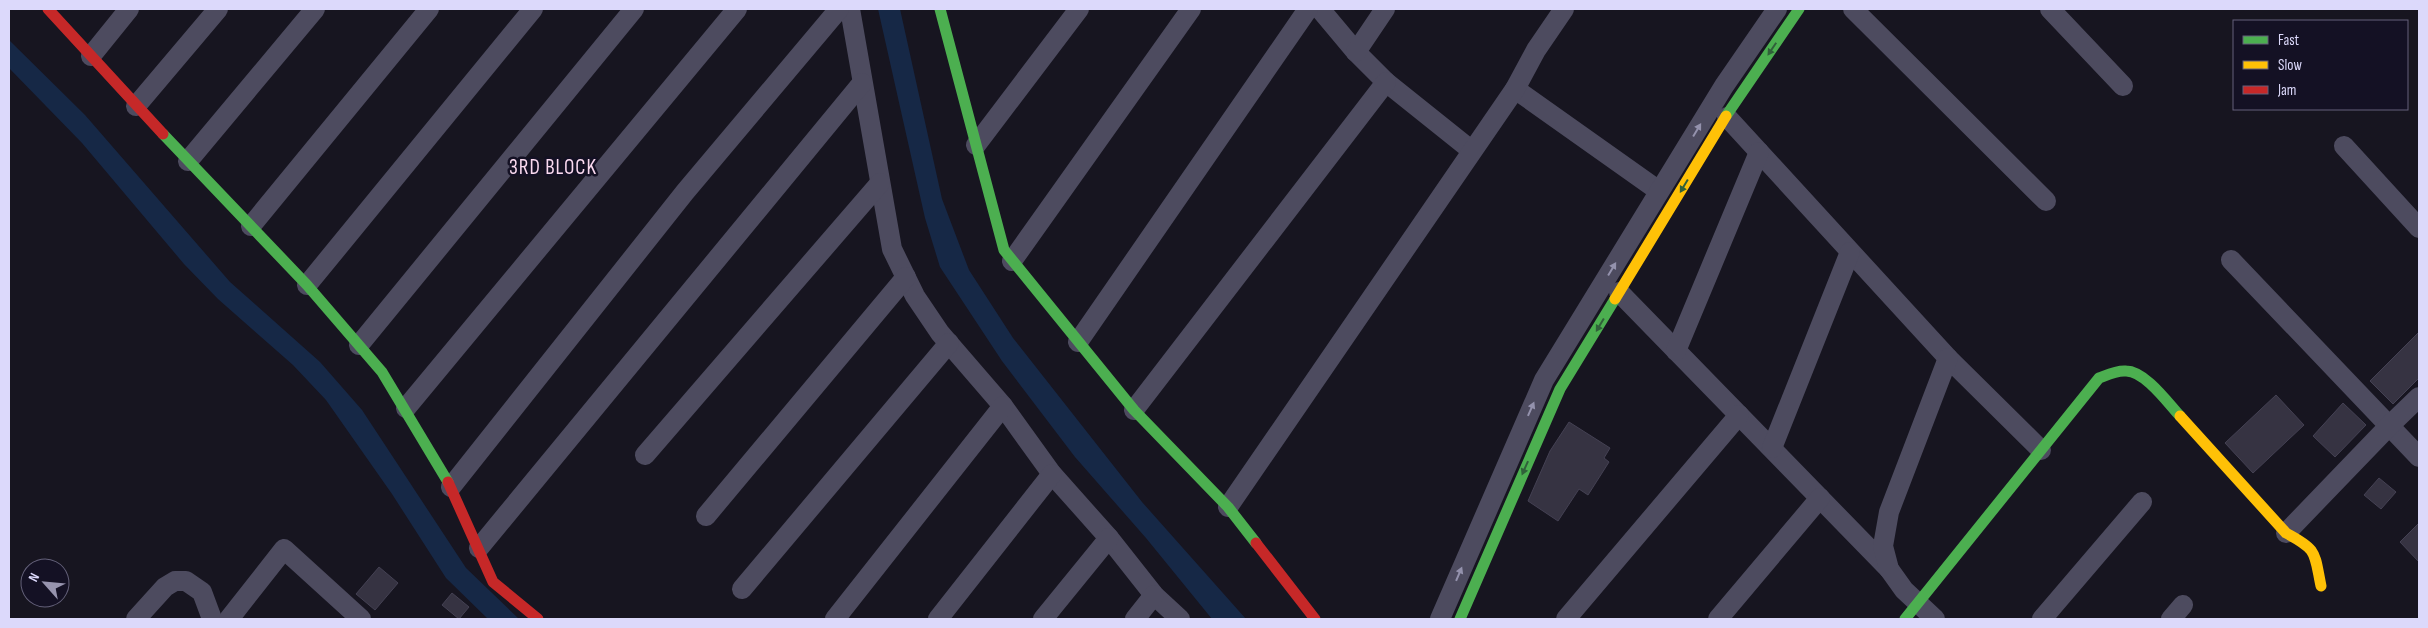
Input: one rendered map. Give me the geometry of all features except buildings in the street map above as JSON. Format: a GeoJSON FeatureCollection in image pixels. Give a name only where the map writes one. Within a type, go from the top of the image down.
{"type":"FeatureCollection","features":[{"type":"Feature","properties":{"kind":"street"},"geometry":{"type":"LineString","coordinates":[[48,9],[136,106],[307,285],[382,372],[406,408],[450,487],[493,582],[538,619]]}},
{"type":"Feature","properties":{"kind":"street"},"geometry":{"type":"LineString","coordinates":[[91,56],[129,9]]}},
{"type":"Feature","properties":{"kind":"street"},"geometry":{"type":"LineString","coordinates":[[136,106],[218,9]]}},
{"type":"Feature","properties":{"kind":"street"},"geometry":{"type":"LineString","coordinates":[[188,161],[315,9]]}},
{"type":"Feature","properties":{"kind":"street"},"geometry":{"type":"LineString","coordinates":[[251,226],[429,9]]}},
{"type":"Feature","properties":{"kind":"street"},"geometry":{"type":"LineString","coordinates":[[307,285],[533,9]]}},
{"type":"Feature","properties":{"kind":"street"},"geometry":{"type":"LineString","coordinates":[[359,345],[634,9]]}},
{"type":"Feature","properties":{"kind":"street"},"geometry":{"type":"LineString","coordinates":[[406,408],[737,9]]}},
{"type":"Feature","properties":{"kind":"street"},"geometry":{"type":"LineString","coordinates":[[450,487],[685,192],[839,9]]}},
{"type":"Feature","properties":{"kind":"street"},"geometry":{"type":"LineString","coordinates":[[850,9],[892,249],[916,296],[949,343],[1003,406],[1052,474],[1109,538],[1154,595],[1180,619]]}},
{"type":"Feature","properties":{"kind":"street"},"geometry":{"type":"LineString","coordinates":[[976,145],[1079,9]]}},
{"type":"Feature","properties":{"kind":"street"},"geometry":{"type":"LineString","coordinates":[[1012,260],[1191,9]]}},
{"type":"Feature","properties":{"kind":"street"},"geometry":{"type":"LineString","coordinates":[[1078,342],[1308,9]]}},
{"type":"Feature","properties":{"kind":"street"},"geometry":{"type":"LineString","coordinates":[[1320,9],[1356,52],[1386,82],[1472,150]]}},
{"type":"Feature","properties":{"kind":"street"},"geometry":{"type":"LineString","coordinates":[[1356,52],[1385,9]]}},
{"type":"Feature","properties":{"kind":"street"},"geometry":{"type":"LineString","coordinates":[[1228,507],[1515,89],[1536,50],[1564,9]]}},
{"type":"Feature","properties":{"kind":"street"},"geometry":{"type":"LineString","coordinates":[[1440,619],[1544,380],[1724,86],[1777,9]]}},
{"type":"Feature","properties":{"kind":"street"},"geometry":{"type":"LineString","coordinates":[[1460,619],[1560,389],[1727,116],[1799,9]]}},
{"type":"Feature","properties":{"kind":"street"},"geometry":{"type":"LineString","coordinates":[[1853,9],[2046,202]]}},
{"type":"Feature","properties":{"kind":"street"},"geometry":{"type":"LineString","coordinates":[[2050,9],[2123,86]]}},
{"type":"Feature","properties":{"kind":"street"},"geometry":{"type":"LineString","coordinates":[[947,14],[976,145],[1004,250],[1134,410],[1228,507],[1315,619]]}},
{"type":"Feature","properties":{"kind":"street"},"geometry":{"type":"LineString","coordinates":[[1134,410],[1386,82]]}},
{"type":"Feature","properties":{"kind":"street"},"geometry":{"type":"LineString","coordinates":[[479,548],[862,83]]}},
{"type":"Feature","properties":{"kind":"street"},"geometry":{"type":"LineString","coordinates":[[1515,89],[1659,191]]}},
{"type":"Feature","properties":{"kind":"street"},"geometry":{"type":"LineString","coordinates":[[1727,116],[1948,358],[2041,450]]}},
{"type":"Feature","properties":{"kind":"street"},"geometry":{"type":"LineString","coordinates":[[2344,146],[2419,228]]}},
{"type":"Feature","properties":{"kind":"street"},"geometry":{"type":"LineString","coordinates":[[1676,351],[1759,152]]}},
{"type":"Feature","properties":{"kind":"street"},"geometry":{"type":"LineString","coordinates":[[645,455],[880,183]]}},
{"type":"Feature","properties":{"kind":"street"},"geometry":{"type":"LineString","coordinates":[[1772,448],[1850,252]]}},
{"type":"Feature","properties":{"kind":"street"},"geometry":{"type":"LineString","coordinates":[[2231,260],[2419,457]]}},
{"type":"Feature","properties":{"kind":"street"},"geometry":{"type":"LineString","coordinates":[[706,516],[906,277]]}},
{"type":"Feature","properties":{"kind":"street"},"geometry":{"type":"LineString","coordinates":[[1619,292],[1889,568],[1904,590],[1935,619]]}},
{"type":"Feature","properties":{"kind":"street"},"geometry":{"type":"LineString","coordinates":[[742,589],[949,343]]}},
{"type":"Feature","properties":{"kind":"street"},"geometry":{"type":"LineString","coordinates":[[1889,568],[1883,546],[1889,512],[1948,358]]}},
{"type":"Feature","properties":{"kind":"street"},"geometry":{"type":"LineString","coordinates":[[1905,619],[2099,378],[2123,369],[2140,374],[2286,533],[2309,545],[2315,557],[2321,586]]}},
{"type":"Feature","properties":{"kind":"street"},"geometry":{"type":"LineString","coordinates":[[2286,533],[2419,397]]}},
{"type":"Feature","properties":{"kind":"street"},"geometry":{"type":"LineString","coordinates":[[835,619],[1003,406]]}},
{"type":"Feature","properties":{"kind":"street"},"geometry":{"type":"LineString","coordinates":[[1566,619],[1739,415]]}},
{"type":"Feature","properties":{"kind":"street"},"geometry":{"type":"LineString","coordinates":[[938,619],[1052,474]]}},
{"type":"Feature","properties":{"kind":"street"},"geometry":{"type":"LineString","coordinates":[[1718,619],[1820,498]]}},
{"type":"Feature","properties":{"kind":"street"},"geometry":{"type":"LineString","coordinates":[[2042,619],[2142,502]]}},
{"type":"Feature","properties":{"kind":"street"},"geometry":{"type":"LineString","coordinates":[[1044,619],[1109,538]]}},
{"type":"Feature","properties":{"kind":"street"},"geometry":{"type":"LineString","coordinates":[[230,619],[284,549],[361,619]]}},
{"type":"Feature","properties":{"kind":"street"},"geometry":{"type":"LineString","coordinates":[[136,619],[165,587],[175,581],[186,581],[202,592],[212,619]]}},
{"type":"Feature","properties":{"kind":"street"},"geometry":{"type":"LineString","coordinates":[[1135,619],[1154,595]]}},
{"type":"Feature","properties":{"kind":"water"},"geometry":{"type":"Polygon","coordinates":[[[878,9],[900,9],[942,199],[969,270],[1013,338],[1142,502],[1246,619],[1212,619],[1146,538],[1075,457],[1002,361],[940,267],[925,218],[878,9]]]}},
{"type":"Feature","properties":{"kind":"water"},"geometry":{"type":"Polygon","coordinates":[[[9,40],[85,115],[230,282],[320,362],[362,410],[466,568],[519,619],[488,619],[446,578],[392,494],[326,400],[293,365],[218,299],[184,264],[82,143],[9,68],[9,40]]]}},
{"type":"Feature","properties":{"kind":"traffic: fast"},"geometry":{"type":"LineString","coordinates":[[940,9],[1004,250],[1134,410],[1228,507],[1256,543]]}},
{"type":"Feature","properties":{"kind":"traffic: fast"},"geometry":{"type":"LineString","coordinates":[[1726,116],[1799,9]]}},
{"type":"Feature","properties":{"kind":"traffic: fast"},"geometry":{"type":"LineString","coordinates":[[163,134],[307,285],[382,372],[448,482]]}},
{"type":"Feature","properties":{"kind":"traffic: fast"},"geometry":{"type":"LineString","coordinates":[[1460,619],[1560,389],[1615,299]]}},
{"type":"Feature","properties":{"kind":"traffic: fast"},"geometry":{"type":"LineString","coordinates":[[1905,619],[2099,378],[2119,371],[2133,372],[2141,376],[2156,389],[2180,416]]}},
{"type":"Feature","properties":{"kind":"traffic: slow"},"geometry":{"type":"LineString","coordinates":[[1615,299],[1726,116]]}},
{"type":"Feature","properties":{"kind":"traffic: slow"},"geometry":{"type":"LineString","coordinates":[[2180,416],[2286,533],[2309,548],[2315,559],[2321,586]]}},
{"type":"Feature","properties":{"kind":"traffic: jam"},"geometry":{"type":"LineString","coordinates":[[48,9],[163,134]]}},
{"type":"Feature","properties":{"kind":"traffic: jam"},"geometry":{"type":"LineString","coordinates":[[448,482],[493,582],[538,619]]}},
{"type":"Feature","properties":{"kind":"traffic: jam"},"geometry":{"type":"LineString","coordinates":[[1256,543],[1315,619]]}},
{"type":"Feature","properties":{"kind":"district","name":"3RD BLOCK"},"geometry":{"type":"Point","coordinates":[553,167]}}]}
